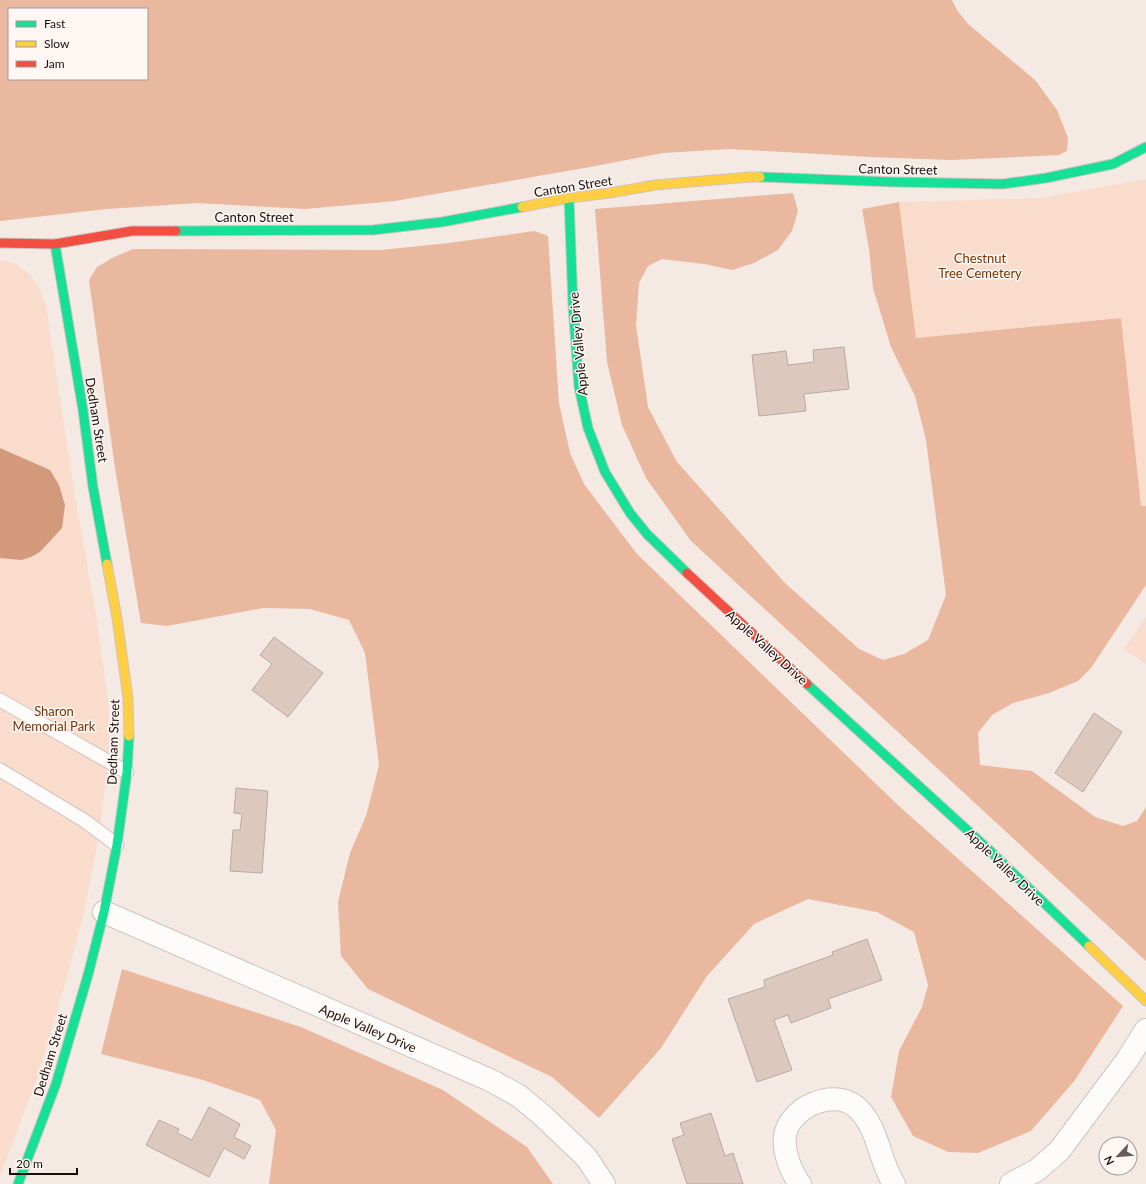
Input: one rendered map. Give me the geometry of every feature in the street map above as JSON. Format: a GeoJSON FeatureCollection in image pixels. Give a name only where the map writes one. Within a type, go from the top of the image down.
{"type":"FeatureCollection","features":[{"type":"Feature","properties":{"kind":"street","name":"Canton Street"},"geometry":{"type":"LineString","coordinates":[[0,243],[55,244],[132,231],[196,230],[342,232],[372,230],[442,222],[569,198],[655,185],[750,177],[1003,184],[1046,178],[1114,164],[1146,147]]}},
{"type":"Feature","properties":{"kind":"street","name":"Apple Valley Drive"},"geometry":{"type":"LineString","coordinates":[[569,198],[579,387],[588,428],[603,467],[612,485],[630,513],[671,558],[917,786],[988,849],[1146,1001]]}},
{"type":"Feature","properties":{"kind":"street","name":"Dedham Street"},"geometry":{"type":"LineString","coordinates":[[18,1184],[56,1084],[88,975],[104,912],[117,845],[129,738],[128,698],[117,618],[93,487],[83,410],[55,244]]}},
{"type":"Feature","properties":{"kind":"street","name":"Apple Valley Drive"},"geometry":{"type":"LineString","coordinates":[[104,912],[490,1080],[518,1096],[548,1120],[586,1157],[604,1184]]}},
{"type":"Feature","properties":{"kind":"street"},"geometry":{"type":"LineString","coordinates":[[1011,1184],[1038,1170],[1059,1151],[1127,1060],[1146,1030]]}},
{"type":"Feature","properties":{"kind":"street"},"geometry":{"type":"LineString","coordinates":[[800,1184],[789,1165],[785,1136],[794,1116],[802,1110],[820,1102],[832,1099],[844,1100],[854,1106],[864,1116],[878,1143],[883,1162],[894,1184]]}},
{"type":"Feature","properties":{"kind":"lane"},"geometry":{"type":"LineString","coordinates":[[0,700],[126,772]]}},
{"type":"Feature","properties":{"kind":"lane"},"geometry":{"type":"LineString","coordinates":[[0,770],[85,820],[117,845]]}},
{"type":"Feature","properties":{"kind":"green space","name":"Chestnut Tree Cemetery"},"geometry":{"type":"Polygon","coordinates":[[[1146,179],[1146,506],[1141,507],[1120,318],[916,338],[899,202],[1041,198],[1146,179]]]}},
{"type":"Feature","properties":{"kind":"green space","name":"Sharon Memorial Park"},"geometry":{"type":"Polygon","coordinates":[[[0,260],[17,265],[30,275],[39,289],[46,306],[74,490],[97,621],[108,700],[109,737],[107,771],[98,841],[85,908],[69,970],[37,1078],[0,1176],[0,260]]]}},
{"type":"Feature","properties":{"kind":"green space"},"geometry":{"type":"Polygon","coordinates":[[[1146,617],[1146,664],[1124,649],[1146,617]]]}},
{"type":"Feature","properties":{"kind":"shaded area"},"geometry":{"type":"Polygon","coordinates":[[[0,0],[952,0],[957,10],[968,24],[1035,80],[1057,110],[1068,138],[1067,151],[1059,155],[950,160],[729,149],[663,153],[395,201],[305,209],[197,203],[107,209],[0,221],[0,0]]]}},
{"type":"Feature","properties":{"kind":"shaded area"},"geometry":{"type":"Polygon","coordinates":[[[793,193],[798,211],[792,231],[778,250],[754,263],[732,270],[704,264],[662,259],[648,266],[639,283],[636,325],[648,407],[677,462],[785,583],[859,649],[883,660],[904,654],[928,640],[946,595],[926,440],[915,396],[891,347],[873,288],[869,249],[862,209],[899,202],[916,338],[1121,318],[1141,506],[1146,506],[1146,585],[1091,668],[1078,681],[1049,693],[1013,703],[992,715],[978,733],[980,765],[1032,771],[1095,817],[1123,826],[1137,821],[1146,807],[1146,961],[691,541],[646,478],[622,425],[607,362],[595,209],[793,193]]]}},
{"type":"Feature","properties":{"kind":"shaded area"},"geometry":{"type":"Polygon","coordinates":[[[534,231],[548,236],[559,403],[570,453],[584,484],[637,554],[899,806],[1123,1006],[1075,1080],[1031,1131],[978,1153],[948,1152],[913,1136],[891,1097],[899,1051],[922,1007],[928,985],[914,932],[877,912],[808,899],[754,924],[707,976],[661,1048],[599,1118],[552,1077],[368,989],[341,956],[338,902],[350,853],[366,816],[379,765],[365,653],[349,620],[310,609],[263,608],[167,626],[141,623],[115,468],[89,280],[97,267],[114,257],[133,249],[381,250],[449,243],[534,231]]]}},
{"type":"Feature","properties":{"kind":"shaded area"},"geometry":{"type":"Polygon","coordinates":[[[0,448],[50,470],[59,485],[65,505],[62,528],[40,552],[21,560],[0,558],[0,448]]]}},
{"type":"Feature","properties":{"kind":"shaded area"},"geometry":{"type":"Polygon","coordinates":[[[122,969],[301,1027],[443,1090],[527,1147],[553,1184],[269,1184],[276,1130],[260,1100],[203,1080],[101,1054],[122,969]]]}},
{"type":"Feature","properties":{"kind":"building"},"geometry":{"type":"Polygon","coordinates":[[[844,347],[849,389],[804,394],[806,411],[759,416],[752,355],[786,351],[788,365],[814,362],[813,350],[844,347]]]}},
{"type":"Feature","properties":{"kind":"building"},"geometry":{"type":"Polygon","coordinates":[[[274,637],[323,673],[288,717],[252,690],[272,664],[260,655],[274,637]]]}},
{"type":"Feature","properties":{"kind":"building"},"geometry":{"type":"Polygon","coordinates":[[[1094,713],[1122,732],[1083,792],[1055,773],[1094,713]]]}},
{"type":"Feature","properties":{"kind":"building"},"geometry":{"type":"Polygon","coordinates":[[[236,788],[268,791],[262,873],[230,871],[233,830],[240,830],[242,814],[234,813],[236,788]]]}},
{"type":"Feature","properties":{"kind":"building"},"geometry":{"type":"Polygon","coordinates":[[[867,939],[882,980],[828,999],[831,1008],[791,1023],[788,1015],[774,1020],[792,1070],[757,1082],[728,999],[765,987],[764,980],[833,955],[832,952],[867,939]]]}},
{"type":"Feature","properties":{"kind":"building"},"geometry":{"type":"Polygon","coordinates":[[[209,1107],[240,1124],[234,1137],[251,1146],[244,1159],[224,1148],[209,1177],[146,1145],[159,1120],[179,1129],[177,1133],[192,1140],[209,1107]]]}},
{"type":"Feature","properties":{"kind":"building"},"geometry":{"type":"Polygon","coordinates":[[[711,1113],[725,1156],[733,1153],[743,1184],[687,1184],[672,1139],[684,1135],[680,1123],[711,1113]]]}},
{"type":"Feature","properties":{"kind":"traffic: fast"},"geometry":{"type":"LineString","coordinates":[[760,177],[1003,184],[1046,178],[1113,164],[1146,147]]}},
{"type":"Feature","properties":{"kind":"traffic: fast"},"geometry":{"type":"LineString","coordinates":[[569,198],[573,305],[579,387],[588,428],[605,472],[630,513],[647,534],[687,573]]}},
{"type":"Feature","properties":{"kind":"traffic: fast"},"geometry":{"type":"LineString","coordinates":[[176,231],[373,230],[442,222],[522,207]]}},
{"type":"Feature","properties":{"kind":"traffic: fast"},"geometry":{"type":"LineString","coordinates":[[55,244],[83,410],[93,487],[107,564]]}},
{"type":"Feature","properties":{"kind":"traffic: fast"},"geometry":{"type":"LineString","coordinates":[[807,684],[988,849],[1089,946]]}},
{"type":"Feature","properties":{"kind":"traffic: fast"},"geometry":{"type":"LineString","coordinates":[[18,1184],[56,1084],[88,975],[104,912],[117,845],[127,772],[129,736]]}},
{"type":"Feature","properties":{"kind":"traffic: slow"},"geometry":{"type":"LineString","coordinates":[[522,207],[569,198],[655,185],[760,177]]}},
{"type":"Feature","properties":{"kind":"traffic: slow"},"geometry":{"type":"LineString","coordinates":[[107,564],[117,618],[128,698],[129,736]]}},
{"type":"Feature","properties":{"kind":"traffic: slow"},"geometry":{"type":"LineString","coordinates":[[1089,946],[1146,1001]]}},
{"type":"Feature","properties":{"kind":"traffic: jam"},"geometry":{"type":"LineString","coordinates":[[0,243],[55,244],[132,231],[176,231]]}},
{"type":"Feature","properties":{"kind":"traffic: jam"},"geometry":{"type":"LineString","coordinates":[[687,573],[807,684]]}}]}
